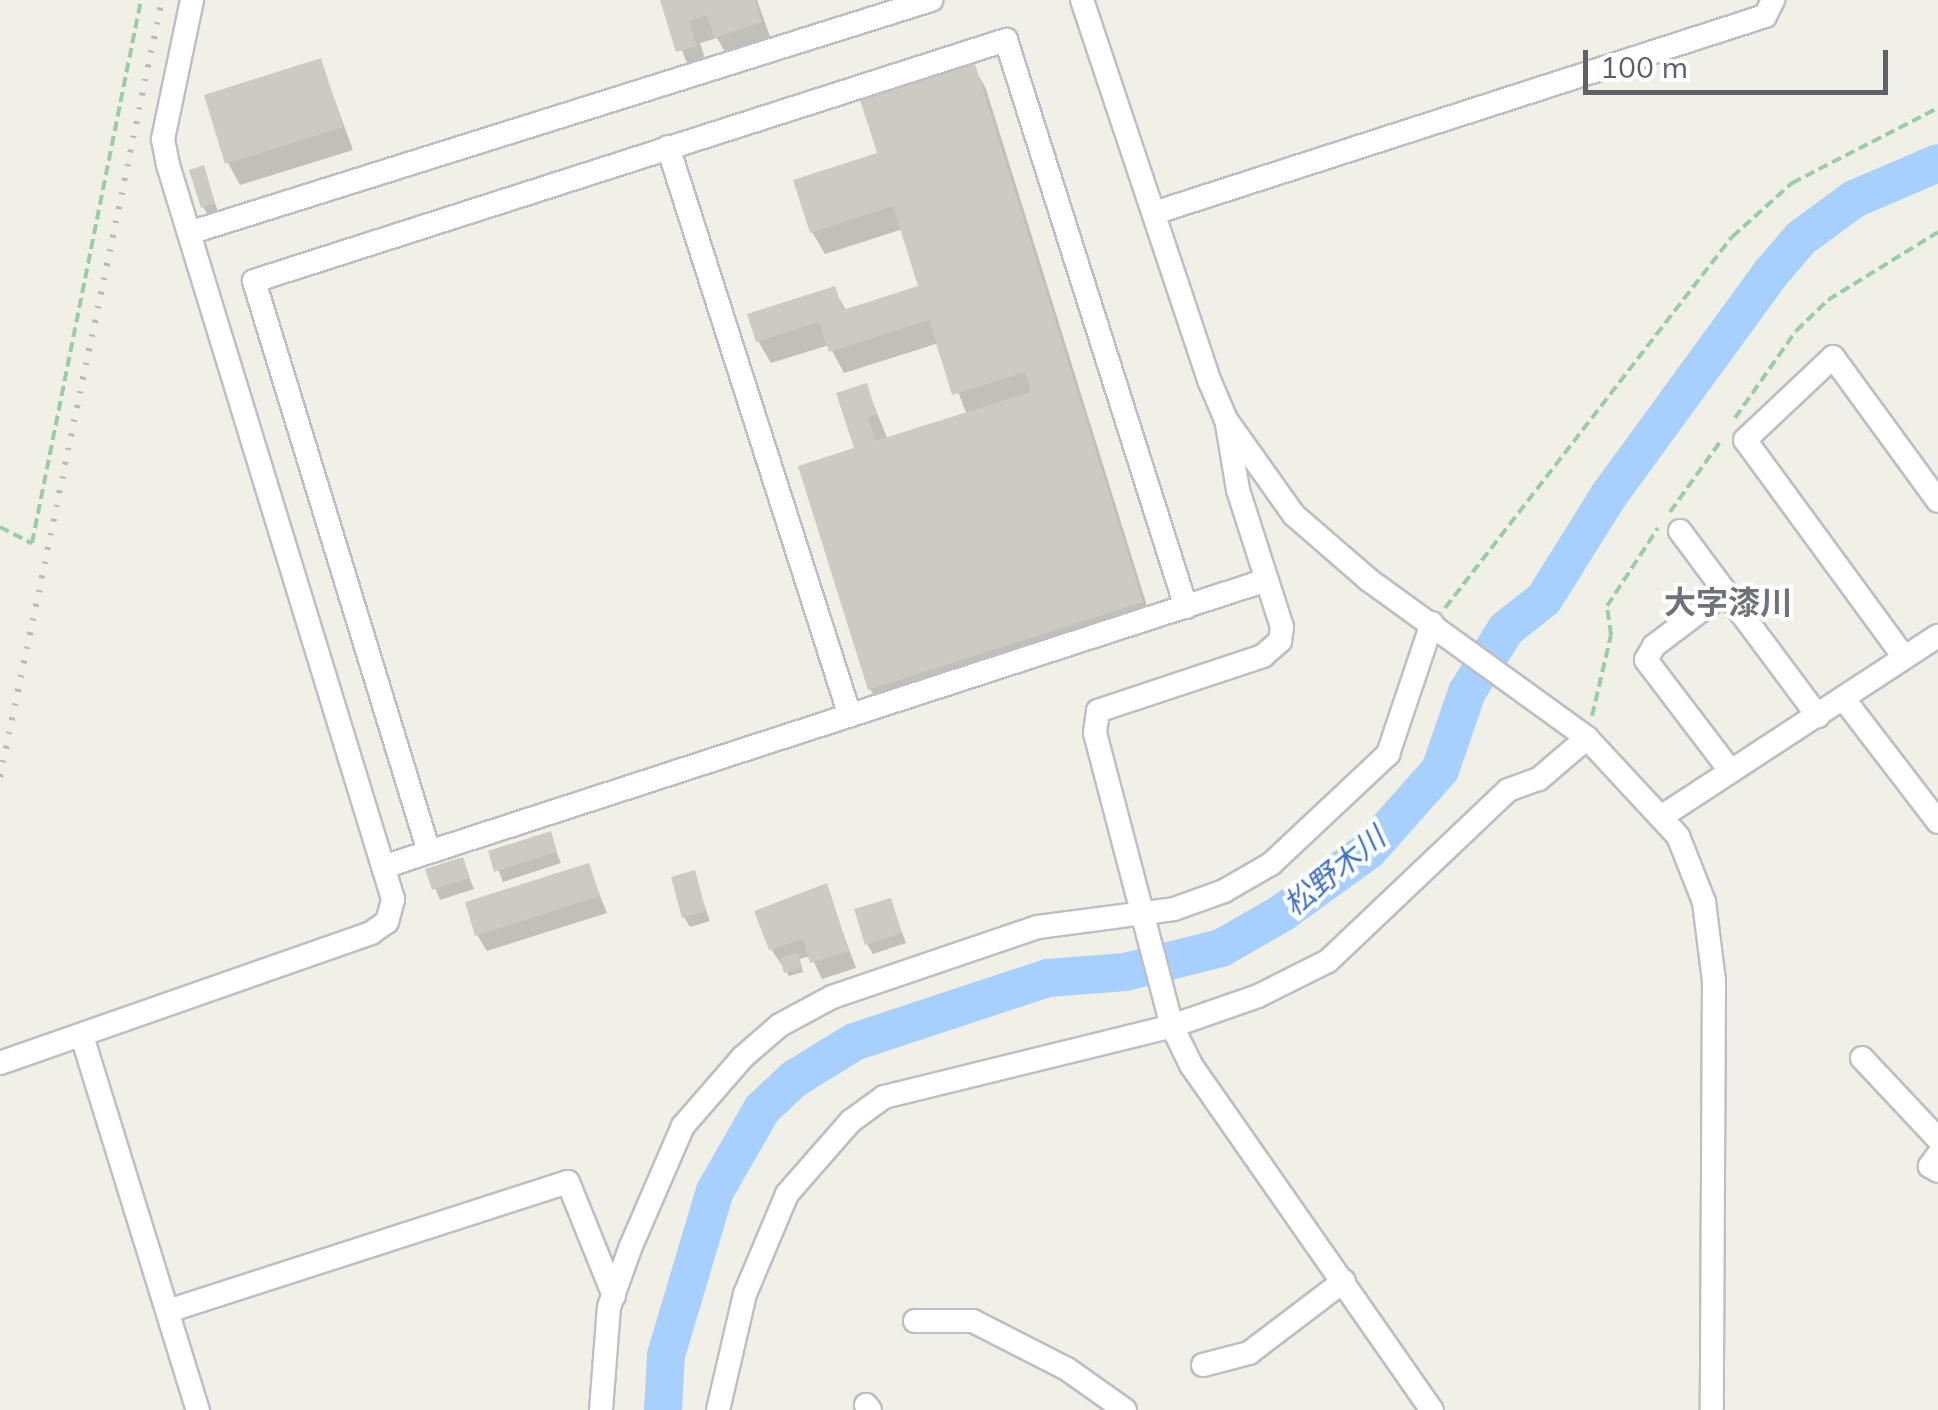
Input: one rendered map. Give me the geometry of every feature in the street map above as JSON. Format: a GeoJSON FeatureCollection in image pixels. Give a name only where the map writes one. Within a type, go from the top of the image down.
{"type":"FeatureCollection","features":[{"type":"Feature","properties":{"kind":"street"},"geometry":{"type":"LineString","coordinates":[[0,1063],[371,933],[386,922],[393,899],[163,139],[192,0]]}},
{"type":"Feature","properties":{"kind":"street"},"geometry":{"type":"LineString","coordinates":[[192,232],[932,0]]}},
{"type":"Feature","properties":{"kind":"street"},"geometry":{"type":"LineString","coordinates":[[1082,0],[1226,418],[1238,490],[1282,627],[1280,641],[1263,656],[1098,711],[1094,732],[1172,1026],[1191,1065],[1432,1410]]}},
{"type":"Feature","properties":{"kind":"street"},"geometry":{"type":"LineString","coordinates":[[1154,212],[1765,16],[1773,0]]}},
{"type":"Feature","properties":{"kind":"street"},"geometry":{"type":"LineString","coordinates":[[430,852],[254,281],[1006,40],[1186,606]]}},
{"type":"Feature","properties":{"kind":"street"},"geometry":{"type":"LineString","coordinates":[[668,147],[850,716]]}},
{"type":"Feature","properties":{"kind":"street"},"geometry":{"type":"LineString","coordinates":[[1904,657],[1745,440],[1834,357],[1938,501]]}},
{"type":"Feature","properties":{"kind":"street"},"geometry":{"type":"LineString","coordinates":[[1226,418],[1294,516],[1580,732],[1678,836],[1704,902],[1714,982],[1712,1410]]}},
{"type":"Feature","properties":{"kind":"street"},"geometry":{"type":"LineString","coordinates":[[1680,531],[1818,716]]}},
{"type":"Feature","properties":{"kind":"street"},"geometry":{"type":"LineString","coordinates":[[383,867],[1267,580]]}},
{"type":"Feature","properties":{"kind":"street"},"geometry":{"type":"LineString","coordinates":[[1724,593],[1654,646],[1646,660],[1729,769]]}},
{"type":"Feature","properties":{"kind":"street"},"geometry":{"type":"LineString","coordinates":[[601,1410],[601,1367],[614,1296],[684,1126],[743,1057],[780,1025],[832,997],[1038,927],[1174,909],[1224,892],[1271,864],[1330,816],[1388,754],[1436,626]]}},
{"type":"Feature","properties":{"kind":"street"},"geometry":{"type":"LineString","coordinates":[[1661,817],[1938,636]]}},
{"type":"Feature","properties":{"kind":"street"},"geometry":{"type":"LineString","coordinates":[[1843,698],[1938,822]]}},
{"type":"Feature","properties":{"kind":"street"},"geometry":{"type":"LineString","coordinates":[[718,1410],[745,1294],[787,1194],[851,1122],[884,1097],[1172,1026],[1258,996],[1328,961],[1508,790],[1538,779],[1580,732]]}},
{"type":"Feature","properties":{"kind":"street"},"geometry":{"type":"LineString","coordinates":[[82,1036],[198,1410]]}},
{"type":"Feature","properties":{"kind":"street"},"geometry":{"type":"LineString","coordinates":[[1862,1058],[1938,1140]]}},
{"type":"Feature","properties":{"kind":"street"},"geometry":{"type":"LineString","coordinates":[[1938,1155],[1930,1166],[1938,1171]]}},
{"type":"Feature","properties":{"kind":"street"},"geometry":{"type":"LineString","coordinates":[[168,1311],[568,1182],[614,1296]]}},
{"type":"Feature","properties":{"kind":"street"},"geometry":{"type":"LineString","coordinates":[[1203,1365],[1249,1353],[1344,1280]]}},
{"type":"Feature","properties":{"kind":"street"},"geometry":{"type":"LineString","coordinates":[[915,1321],[973,1321],[1067,1370],[1125,1410]]}},
{"type":"Feature","properties":{"kind":"path"},"geometry":{"type":"LineString","coordinates":[[0,527],[32,543],[140,0]]}},
{"type":"Feature","properties":{"kind":"path"},"geometry":{"type":"LineString","coordinates":[[1436,626],[1732,237],[1792,183],[1938,108]]}},
{"type":"Feature","properties":{"kind":"path"},"geometry":{"type":"LineString","coordinates":[[1580,732],[1611,635],[1607,606],[1638,552],[1704,469],[1755,384],[1828,300],[1938,232]]}},
{"type":"Feature","properties":{"kind":"building"},"geometry":{"type":"Polygon","coordinates":[[[660,0],[755,0],[762,22],[714,38],[707,15],[689,21],[697,46],[676,52],[660,0]]]}},
{"type":"Feature","properties":{"kind":"building"},"geometry":{"type":"Polygon","coordinates":[[[321,58],[343,127],[225,164],[204,95],[321,58]]]}},
{"type":"Feature","properties":{"kind":"building"},"geometry":{"type":"Polygon","coordinates":[[[975,64],[1143,602],[868,690],[798,466],[854,448],[836,393],[867,383],[877,415],[868,417],[875,441],[1031,392],[1025,372],[952,395],[929,320],[829,352],[819,322],[756,342],[747,314],[835,286],[843,310],[918,286],[893,206],[810,233],[793,180],[877,153],[860,100],[975,64]]]}},
{"type":"Feature","properties":{"kind":"building"},"geometry":{"type":"Polygon","coordinates":[[[204,165],[215,203],[201,208],[189,170],[204,165]]]}},
{"type":"Feature","properties":{"kind":"building"},"geometry":{"type":"Polygon","coordinates":[[[551,831],[557,852],[494,872],[488,851],[551,831]]]}},
{"type":"Feature","properties":{"kind":"building"},"geometry":{"type":"Polygon","coordinates":[[[463,857],[470,878],[432,890],[425,869],[463,857]]]}},
{"type":"Feature","properties":{"kind":"building"},"geometry":{"type":"Polygon","coordinates":[[[589,863],[600,896],[475,936],[465,902],[589,863]]]}},
{"type":"Feature","properties":{"kind":"building"},"geometry":{"type":"Polygon","coordinates":[[[695,870],[706,911],[682,918],[671,877],[695,870]]]}},
{"type":"Feature","properties":{"kind":"building"},"geometry":{"type":"Polygon","coordinates":[[[827,883],[849,951],[810,963],[803,939],[769,950],[754,911],[827,883]]]}},
{"type":"Feature","properties":{"kind":"building"},"geometry":{"type":"Polygon","coordinates":[[[891,898],[902,933],[865,945],[854,909],[891,898]]]}},
{"type":"Feature","properties":{"kind":"building"},"geometry":{"type":"Polygon","coordinates":[[[798,952],[802,967],[784,973],[780,958],[798,952]]]}},
{"type":"Feature","properties":{"kind":"waterway","name":"松野木川"},"geometry":{"type":"LineString","coordinates":[[663,1410],[666,1355],[715,1191],[762,1109],[794,1079],[854,1042],[1048,978],[1125,972],[1221,948],[1282,913],[1369,850],[1440,770],[1467,692],[1506,629],[1544,599],[1609,495],[1770,274],[1801,238],[1854,199],[1938,163]]}},
{"type":"Feature","properties":{"kind":"railway"},"geometry":{"type":"LineString","coordinates":[[0,777],[162,0]]}},
{"type":"Feature","properties":{"kind":"district","name":"大字漆川"},"geometry":{"type":"Point","coordinates":[1728,602]}}]}
